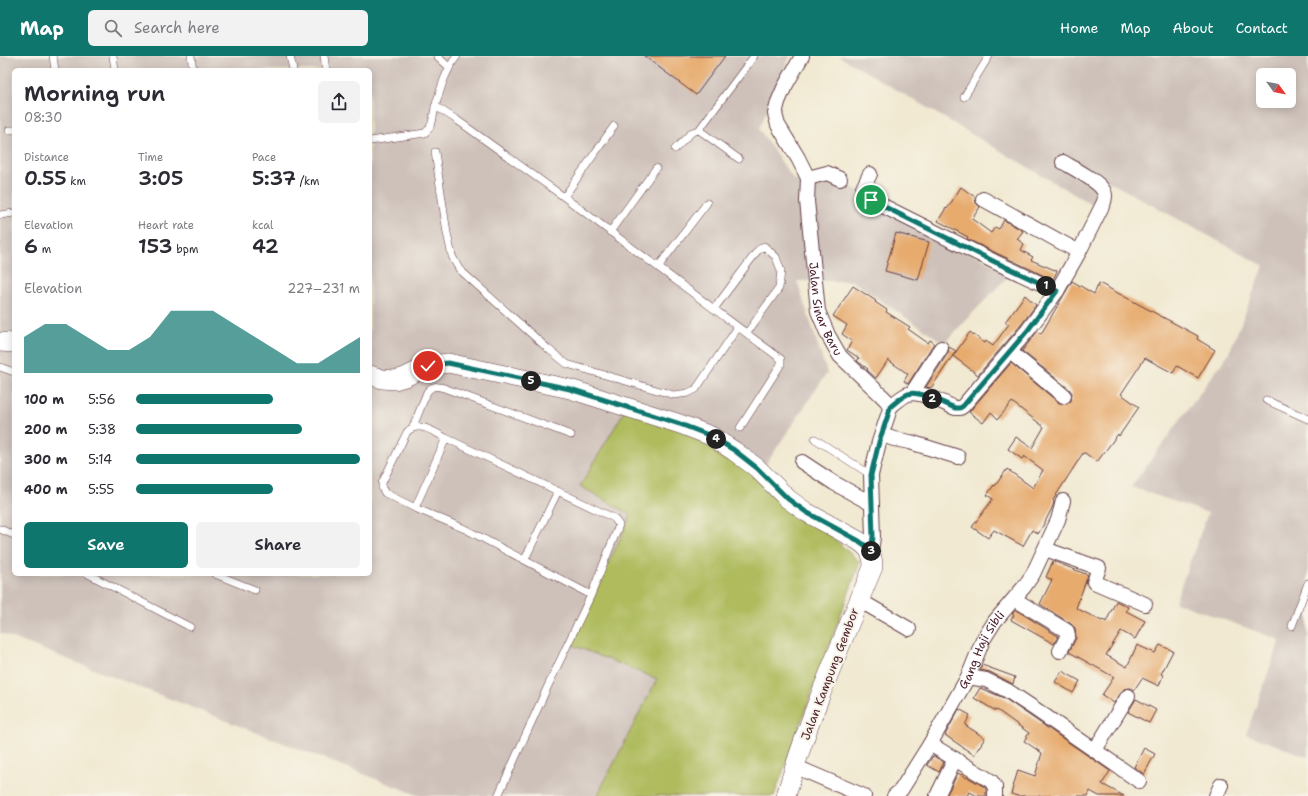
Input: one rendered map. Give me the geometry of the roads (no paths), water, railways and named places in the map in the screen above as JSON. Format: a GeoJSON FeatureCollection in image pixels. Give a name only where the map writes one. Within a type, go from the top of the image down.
{"type":"FeatureCollection","features":[{"type":"Feature","properties":{"kind":"street","name":"Jalan Sinar Baru"},"geometry":{"type":"LineString","coordinates":[[802,56],[778,102],[775,114],[778,124],[808,178],[807,201],[818,311],[828,335],[840,356],[887,401],[890,407]]}},
{"type":"Feature","properties":{"kind":"street"},"geometry":{"type":"LineString","coordinates":[[871,552],[873,537],[871,475],[890,407],[904,396],[912,393],[921,394],[955,408],[960,408],[968,401],[1028,330],[1057,291],[1079,252],[1104,202],[1105,194],[1100,186],[1063,162]]}},
{"type":"Feature","properties":{"kind":"street"},"geometry":{"type":"LineString","coordinates":[[808,178],[827,173],[840,179]]}},
{"type":"Feature","properties":{"kind":"street"},"geometry":{"type":"LineString","coordinates":[[870,174],[863,188],[864,194],[871,200],[1057,291]]}},
{"type":"Feature","properties":{"kind":"street"},"geometry":{"type":"LineString","coordinates":[[983,199],[1079,252]]}},
{"type":"Feature","properties":{"kind":"street"},"geometry":{"type":"LineString","coordinates":[[0,342],[12,343]]}},
{"type":"Feature","properties":{"kind":"street"},"geometry":{"type":"LineString","coordinates":[[912,393],[941,348]]}},
{"type":"Feature","properties":{"kind":"street"},"geometry":{"type":"LineString","coordinates":[[1010,352],[1064,396]]}},
{"type":"Feature","properties":{"kind":"street"},"geometry":{"type":"LineString","coordinates":[[372,376],[382,379],[395,380],[406,377],[428,366],[448,363],[570,389],[680,424],[711,436],[734,450],[757,468],[788,499],[806,512],[859,541],[871,552]]}},
{"type":"Feature","properties":{"kind":"street"},"geometry":{"type":"LineString","coordinates":[[882,435],[914,443],[958,457]]}},
{"type":"Feature","properties":{"kind":"street"},"geometry":{"type":"LineString","coordinates":[[802,462],[834,484],[872,504]]}},
{"type":"Feature","properties":{"kind":"street","name":"Gang Haji Sibli"},"geometry":{"type":"LineString","coordinates":[[894,796],[901,790],[930,744],[968,677],[983,640],[1002,611],[1014,599],[1033,574],[1058,520],[1063,501]]}},
{"type":"Feature","properties":{"kind":"street"},"geometry":{"type":"LineString","coordinates":[[1045,549],[1099,568],[1094,582],[1145,604]]}},
{"type":"Feature","properties":{"kind":"street","name":"Jalan Kampung Gembor"},"geometry":{"type":"LineString","coordinates":[[786,796],[794,766],[826,680],[873,567],[871,552]]}},
{"type":"Feature","properties":{"kind":"street"},"geometry":{"type":"LineString","coordinates":[[1014,599],[1068,631],[1068,635],[1060,651]]}},
{"type":"Feature","properties":{"kind":"street"},"geometry":{"type":"LineString","coordinates":[[859,600],[909,629]]}},
{"type":"Feature","properties":{"kind":"street"},"geometry":{"type":"LineString","coordinates":[[968,677],[986,680],[1008,691],[1096,750],[1139,781]]}},
{"type":"Feature","properties":{"kind":"street"},"geometry":{"type":"LineString","coordinates":[[1096,750],[1128,696]]}},
{"type":"Feature","properties":{"kind":"street"},"geometry":{"type":"LineString","coordinates":[[930,744],[991,782],[995,787],[995,796]]}},
{"type":"Feature","properties":{"kind":"street"},"geometry":{"type":"LineString","coordinates":[[937,796],[955,759]]}},
{"type":"Feature","properties":{"kind":"street"},"geometry":{"type":"LineString","coordinates":[[794,766],[864,796]]}},
{"type":"Feature","properties":{"kind":"lane"},"geometry":{"type":"LineString","coordinates":[[53,56],[55,68]]}},
{"type":"Feature","properties":{"kind":"lane"},"geometry":{"type":"LineString","coordinates":[[113,56],[115,68]]}},
{"type":"Feature","properties":{"kind":"lane"},"geometry":{"type":"LineString","coordinates":[[191,56],[193,68]]}},
{"type":"Feature","properties":{"kind":"lane"},"geometry":{"type":"LineString","coordinates":[[290,56],[292,68]]}},
{"type":"Feature","properties":{"kind":"lane"},"geometry":{"type":"LineString","coordinates":[[324,56],[326,68]]}},
{"type":"Feature","properties":{"kind":"lane"},"geometry":{"type":"LineString","coordinates":[[437,56],[449,67]]}},
{"type":"Feature","properties":{"kind":"lane"},"geometry":{"type":"LineString","coordinates":[[372,141],[426,133],[431,128],[435,106],[449,67],[457,56]]}},
{"type":"Feature","properties":{"kind":"lane"},"geometry":{"type":"LineString","coordinates":[[675,149],[692,132],[699,130],[754,56]]}},
{"type":"Feature","properties":{"kind":"lane"},"geometry":{"type":"LineString","coordinates":[[964,98],[989,56]]}},
{"type":"Feature","properties":{"kind":"lane"},"geometry":{"type":"LineString","coordinates":[[435,106],[457,120],[564,197],[781,359],[781,364],[740,428]]}},
{"type":"Feature","properties":{"kind":"lane"},"geometry":{"type":"LineString","coordinates":[[564,197],[614,126]]}},
{"type":"Feature","properties":{"kind":"lane"},"geometry":{"type":"LineString","coordinates":[[699,130],[739,159]]}},
{"type":"Feature","properties":{"kind":"lane"},"geometry":{"type":"LineString","coordinates":[[435,152],[452,256],[459,270],[567,364],[674,395],[688,393],[696,389],[738,327]]}},
{"type":"Feature","properties":{"kind":"lane"},"geometry":{"type":"LineString","coordinates":[[610,232],[656,168]]}},
{"type":"Feature","properties":{"kind":"lane"},"geometry":{"type":"LineString","coordinates":[[658,267],[707,203]]}},
{"type":"Feature","properties":{"kind":"lane"},"geometry":{"type":"LineString","coordinates":[[0,215],[12,213]]}},
{"type":"Feature","properties":{"kind":"lane"},"geometry":{"type":"LineString","coordinates":[[714,309],[758,250],[764,246],[776,256],[781,272],[779,288],[747,333]]}},
{"type":"Feature","properties":{"kind":"lane"},"geometry":{"type":"LineString","coordinates":[[0,367],[12,371]]}},
{"type":"Feature","properties":{"kind":"lane"},"geometry":{"type":"LineString","coordinates":[[571,435],[444,388],[434,386],[427,392],[412,427],[407,432],[382,484],[382,488],[387,495],[465,529],[525,559],[591,595]]}},
{"type":"Feature","properties":{"kind":"lane"},"geometry":{"type":"LineString","coordinates":[[1266,400],[1308,419]]}},
{"type":"Feature","properties":{"kind":"lane"},"geometry":{"type":"LineString","coordinates":[[412,427],[419,426],[558,491],[614,518],[619,525],[591,595],[498,796]]}},
{"type":"Feature","properties":{"kind":"lane"},"geometry":{"type":"LineString","coordinates":[[415,508],[446,438]]}},
{"type":"Feature","properties":{"kind":"lane"},"geometry":{"type":"LineString","coordinates":[[815,439],[871,475]]}},
{"type":"Feature","properties":{"kind":"lane"},"geometry":{"type":"LineString","coordinates":[[525,559],[558,491]]}},
{"type":"Feature","properties":{"kind":"lane"},"geometry":{"type":"LineString","coordinates":[[0,529],[12,534]]}},
{"type":"Feature","properties":{"kind":"lane"},"geometry":{"type":"LineString","coordinates":[[92,576],[190,626]]}},
{"type":"Feature","properties":{"kind":"lane"},"geometry":{"type":"LineString","coordinates":[[220,576],[255,590]]}},
{"type":"Feature","properties":{"kind":"lane"},"geometry":{"type":"LineString","coordinates":[[1292,626],[1308,583]]}}]}
